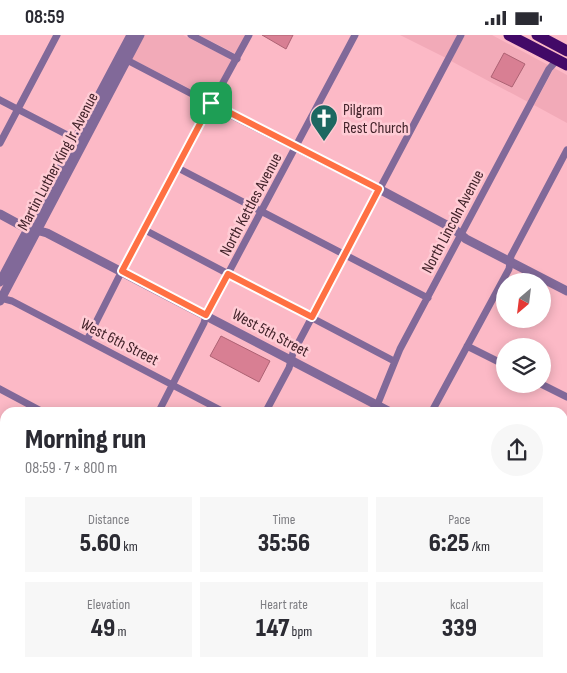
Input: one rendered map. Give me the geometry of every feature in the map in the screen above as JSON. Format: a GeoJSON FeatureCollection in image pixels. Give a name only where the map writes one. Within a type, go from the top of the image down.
{"type":"FeatureCollection","features":[{"type":"Feature","properties":{"kind":"main road"},"geometry":{"type":"LineString","coordinates":[[509,35],[562,62]]}},
{"type":"Feature","properties":{"kind":"main road"},"geometry":{"type":"LineString","coordinates":[[537,35],[567,50]]}},
{"type":"Feature","properties":{"kind":"street"},"geometry":{"type":"LineString","coordinates":[[0,143],[57,35]]}},
{"type":"Feature","properties":{"kind":"street","name":"Martin Luther King Jr. Avenue"},"geometry":{"type":"LineString","coordinates":[[124,58],[131,35]]}},
{"type":"Feature","properties":{"kind":"street","name":"Martin Luther King Jr. Avenue"},"geometry":{"type":"LineString","coordinates":[[0,299],[34,228],[124,58],[140,35]]}},
{"type":"Feature","properties":{"kind":"street"},"geometry":{"type":"LineString","coordinates":[[191,35],[237,59]]}},
{"type":"Feature","properties":{"kind":"street"},"geometry":{"type":"LineString","coordinates":[[87,340],[143,229],[249,35]]}},
{"type":"Feature","properties":{"kind":"street","name":"North Kettles Avenue"},"geometry":{"type":"LineString","coordinates":[[161,407],[204,323],[206,315],[355,35]]}},
{"type":"Feature","properties":{"kind":"street"},"geometry":{"type":"LineString","coordinates":[[268,407],[292,360],[293,353],[461,35]]}},
{"type":"Feature","properties":{"kind":"street","name":"North Lincoln Avenue"},"geometry":{"type":"LineString","coordinates":[[377,407],[394,361],[549,69],[562,62],[567,50]]}},
{"type":"Feature","properties":{"kind":"street"},"geometry":{"type":"LineString","coordinates":[[124,58],[379,189],[567,291]]}},
{"type":"Feature","properties":{"kind":"street"},"geometry":{"type":"LineString","coordinates":[[0,100],[80,142]]}},
{"type":"Feature","properties":{"kind":"street"},"geometry":{"type":"LineString","coordinates":[[434,407],[508,269],[510,261],[567,150]]}},
{"type":"Feature","properties":{"kind":"street"},"geometry":{"type":"LineString","coordinates":[[176,167],[345,253],[428,298]]}},
{"type":"Feature","properties":{"kind":"street","name":"West 5th Street"},"geometry":{"type":"LineString","coordinates":[[0,214],[34,228],[122,271],[292,360],[373,407]]}},
{"type":"Feature","properties":{"kind":"street","name":"Martin Luther King Jr. Avenue"},"geometry":{"type":"LineString","coordinates":[[0,282],[34,228]]}},
{"type":"Feature","properties":{"kind":"street"},"geometry":{"type":"LineString","coordinates":[[143,229],[394,361]]}},
{"type":"Feature","properties":{"kind":"street","name":"West 6th Street"},"geometry":{"type":"LineString","coordinates":[[0,299],[12,301],[215,407]]}},
{"type":"Feature","properties":{"kind":"street"},"geometry":{"type":"LineString","coordinates":[[467,345],[496,360]]}},
{"type":"Feature","properties":{"kind":"street"},"geometry":{"type":"LineString","coordinates":[[0,389],[34,407]]}},
{"type":"Feature","properties":{"kind":"street"},"geometry":{"type":"LineString","coordinates":[[551,389],[567,397]]}},
{"type":"Feature","properties":{"kind":"shaded area"},"geometry":{"type":"Polygon","coordinates":[[[144,35],[183,35],[232,60],[210,99],[132,59],[144,35]]]}},
{"type":"Feature","properties":{"kind":"shaded area"},"geometry":{"type":"Polygon","coordinates":[[[199,35],[246,35],[236,54],[199,35]]]}},
{"type":"Feature","properties":{"kind":"shaded area"},"geometry":{"type":"Polygon","coordinates":[[[400,35],[457,35],[446,58],[400,35]]]}},
{"type":"Feature","properties":{"kind":"shaded area"},"geometry":{"type":"Polygon","coordinates":[[[465,35],[492,35],[548,65],[528,102],[451,61],[465,35]]]}},
{"type":"Feature","properties":{"kind":"shaded area"},"geometry":{"type":"Polygon","coordinates":[[[554,68],[567,75],[567,123],[534,105],[554,68]]]}},
{"type":"Feature","properties":{"kind":"building"},"geometry":{"type":"Polygon","coordinates":[[[262,35],[293,35],[286,49],[262,35]]]}},
{"type":"Feature","properties":{"kind":"building"},"geometry":{"type":"Polygon","coordinates":[[[504,53],[525,64],[512,87],[491,77],[504,53]]]}},
{"type":"Feature","properties":{"kind":"building"},"geometry":{"type":"Polygon","coordinates":[[[221,336],[270,361],[259,382],[210,356],[221,336]]]}},
{"type":"Feature","properties":{"kind":"place","name":"Pilgram Rest Church"},"geometry":{"type":"Point","coordinates":[324,142]}},
{"type":"Feature","properties":{"kind":"route"},"geometry":{"type":"LineString","coordinates":[[211,103],[379,189],[312,317],[228,274],[206,315],[122,271],[211,103]]}}]}
